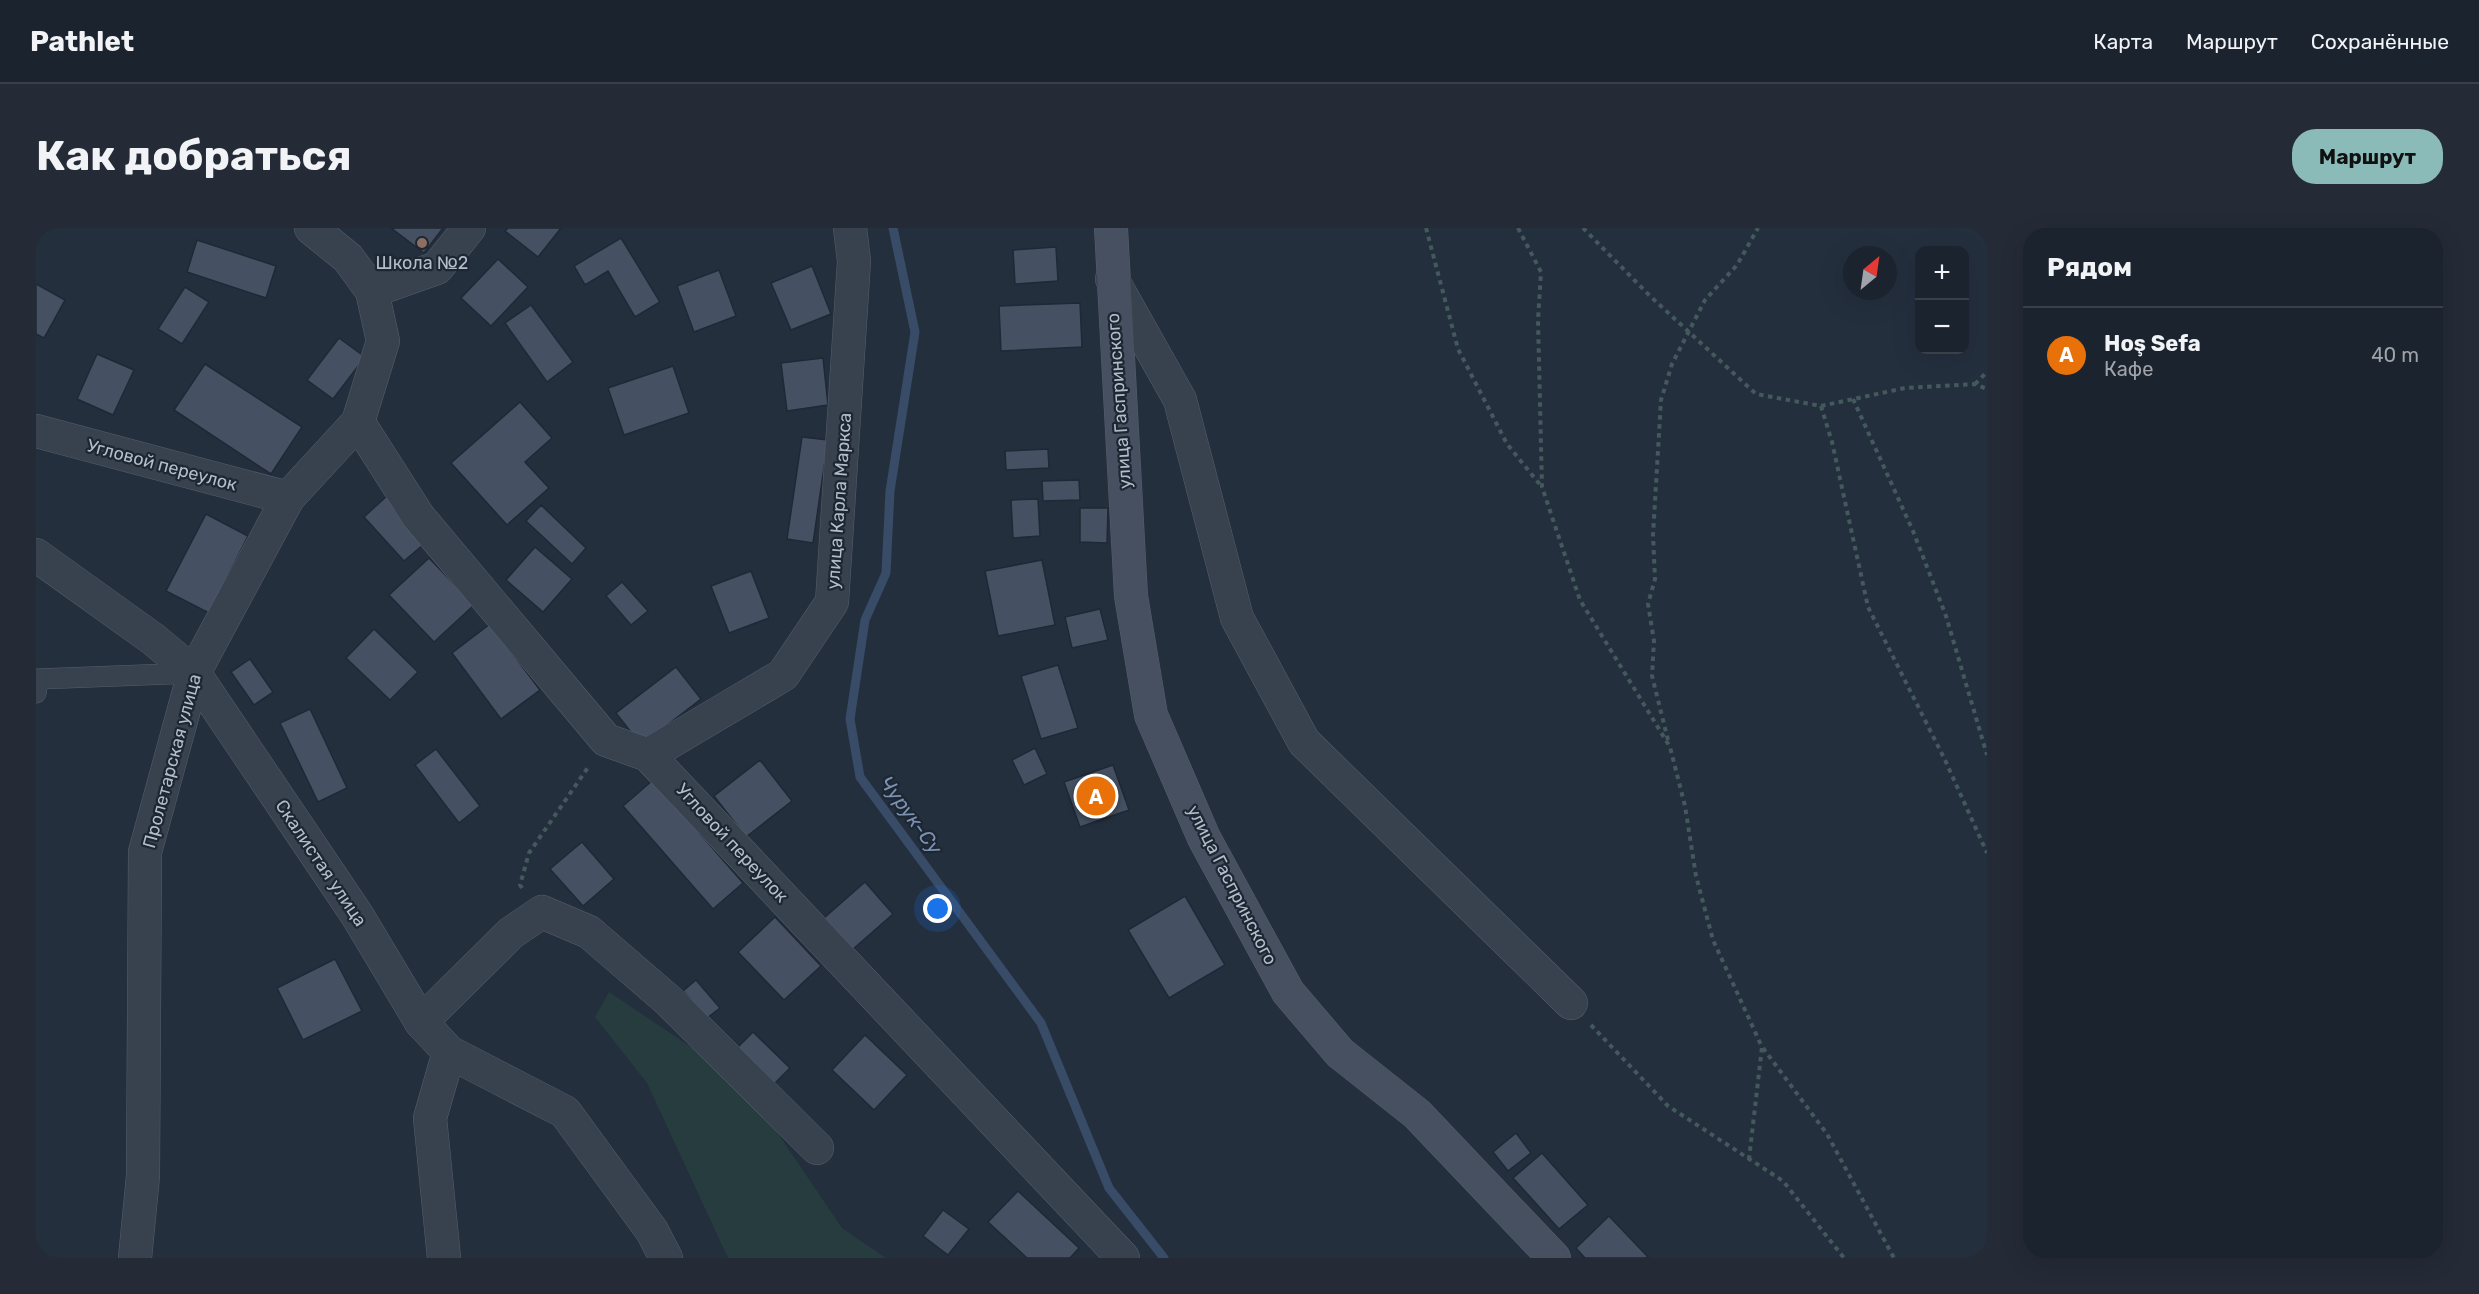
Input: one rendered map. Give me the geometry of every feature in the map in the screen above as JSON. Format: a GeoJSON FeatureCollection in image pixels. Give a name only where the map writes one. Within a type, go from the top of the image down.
{"type":"FeatureCollection","features":[{"type":"Feature","properties":{"kind":"main road","name":"улица Гаспринского"},"geometry":{"type":"LineString","coordinates":[[1111,228],[1131,596],[1152,715],[1204,838],[1288,992],[1340,1053],[1417,1114],[1554,1258]]}},
{"type":"Feature","properties":{"kind":"street"},"geometry":{"type":"LineString","coordinates":[[311,228],[348,258],[372,291],[383,341],[357,422],[418,516],[606,740]]}},
{"type":"Feature","properties":{"kind":"street"},"geometry":{"type":"LineString","coordinates":[[372,291],[437,268],[469,228]]}},
{"type":"Feature","properties":{"kind":"street","name":"улица Карла Маркса"},"geometry":{"type":"LineString","coordinates":[[648,755],[783,675],[832,602],[854,261],[850,228]]}},
{"type":"Feature","properties":{"kind":"street"},"geometry":{"type":"LineString","coordinates":[[1112,279],[1180,400],[1237,618],[1304,742],[1570,1003]]}},
{"type":"Feature","properties":{"kind":"street","name":"Пролетарская улица"},"geometry":{"type":"LineString","coordinates":[[135,1258],[143,1176],[146,852],[194,673],[288,498],[357,422]]}},
{"type":"Feature","properties":{"kind":"street","name":"Угловой переулок"},"geometry":{"type":"LineString","coordinates":[[36,431],[288,498]]}},
{"type":"Feature","properties":{"kind":"street","name":"Скалистая улица"},"geometry":{"type":"LineString","coordinates":[[36,555],[153,639],[194,673],[357,915],[421,1022],[449,1052],[566,1112],[652,1231],[666,1258]]}},
{"type":"Feature","properties":{"kind":"street","name":"Угловой переулок"},"geometry":{"type":"LineString","coordinates":[[606,740],[648,755],[1123,1258]]}},
{"type":"Feature","properties":{"kind":"street"},"geometry":{"type":"LineString","coordinates":[[421,1022],[511,933],[542,912],[589,932],[669,1001],[817,1148]]}},
{"type":"Feature","properties":{"kind":"street"},"geometry":{"type":"LineString","coordinates":[[444,1258],[430,1118],[449,1052]]}},
{"type":"Feature","properties":{"kind":"lane"},"geometry":{"type":"LineString","coordinates":[[37,683],[194,673]]}},
{"type":"Feature","properties":{"kind":"path"},"geometry":{"type":"LineString","coordinates":[[1426,228],[1458,349],[1507,444],[1542,487]]}},
{"type":"Feature","properties":{"kind":"path"},"geometry":{"type":"LineString","coordinates":[[1518,228],[1541,272],[1538,320],[1542,487],[1580,600],[1670,747]]}},
{"type":"Feature","properties":{"kind":"path"},"geometry":{"type":"LineString","coordinates":[[1583,228],[1756,394],[1821,406],[1905,388],[1976,384],[1987,389]]}},
{"type":"Feature","properties":{"kind":"path"},"geometry":{"type":"LineString","coordinates":[[1758,228],[1737,264],[1705,300],[1672,364],[1660,400],[1653,535],[1655,579],[1648,604],[1654,641],[1652,676],[1685,806],[1696,876],[1713,940],[1762,1047],[1827,1134],[1894,1258]]}},
{"type":"Feature","properties":{"kind":"path"},"geometry":{"type":"LineString","coordinates":[[1976,384],[1987,372]]}},
{"type":"Feature","properties":{"kind":"path"},"geometry":{"type":"LineString","coordinates":[[1853,399],[1912,531],[1946,616],[1987,755]]}},
{"type":"Feature","properties":{"kind":"path"},"geometry":{"type":"LineString","coordinates":[[1821,406],[1832,442],[1868,607],[1945,760],[1987,853]]}},
{"type":"Feature","properties":{"kind":"path"},"geometry":{"type":"LineString","coordinates":[[542,912],[520,885],[529,853],[606,740]]}},
{"type":"Feature","properties":{"kind":"path"},"geometry":{"type":"LineString","coordinates":[[1570,1003],[1668,1106],[1783,1181],[1844,1258]]}},
{"type":"Feature","properties":{"kind":"path"},"geometry":{"type":"LineString","coordinates":[[1749,1159],[1762,1047]]}},
{"type":"Feature","properties":{"kind":"green space"},"geometry":{"type":"Polygon","coordinates":[[[609,992],[743,1082],[842,1228],[886,1258],[728,1258],[647,1083],[595,1017],[609,992]]]}},
{"type":"Feature","properties":{"kind":"building","name":"Школа №2"},"geometry":{"type":"Polygon","coordinates":[[[391,228],[443,228],[424,253],[391,228]]]}},
{"type":"Feature","properties":{"kind":"building"},"geometry":{"type":"Polygon","coordinates":[[[508,228],[561,228],[538,257],[505,231],[508,228]]]}},
{"type":"Feature","properties":{"kind":"building"},"geometry":{"type":"Polygon","coordinates":[[[621,238],[660,302],[635,317],[608,271],[585,285],[574,266],[621,238]]]}},
{"type":"Feature","properties":{"kind":"building"},"geometry":{"type":"Polygon","coordinates":[[[197,240],[276,266],[266,298],[187,272],[197,240]]]}},
{"type":"Feature","properties":{"kind":"building"},"geometry":{"type":"Polygon","coordinates":[[[1056,247],[1058,281],[1015,284],[1013,250],[1056,247]]]}},
{"type":"Feature","properties":{"kind":"building"},"geometry":{"type":"Polygon","coordinates":[[[498,259],[528,287],[491,326],[461,298],[498,259]]]}},
{"type":"Feature","properties":{"kind":"building"},"geometry":{"type":"Polygon","coordinates":[[[812,266],[831,314],[791,330],[771,283],[812,266]]]}},
{"type":"Feature","properties":{"kind":"building"},"geometry":{"type":"Polygon","coordinates":[[[719,270],[736,316],[694,332],[677,286],[719,270]]]}},
{"type":"Feature","properties":{"kind":"building"},"geometry":{"type":"Polygon","coordinates":[[[36,284],[65,300],[44,338],[36,334],[36,284]]]}},
{"type":"Feature","properties":{"kind":"building"},"geometry":{"type":"Polygon","coordinates":[[[185,287],[209,302],[182,344],[158,329],[185,287]]]}},
{"type":"Feature","properties":{"kind":"building"},"geometry":{"type":"Polygon","coordinates":[[[1080,303],[1082,347],[1001,351],[999,306],[1080,303]]]}},
{"type":"Feature","properties":{"kind":"building"},"geometry":{"type":"Polygon","coordinates":[[[531,305],[573,362],[547,382],[505,323],[531,305]]]}},
{"type":"Feature","properties":{"kind":"building"},"geometry":{"type":"Polygon","coordinates":[[[339,338],[365,357],[333,399],[307,380],[339,338]]]}},
{"type":"Feature","properties":{"kind":"building"},"geometry":{"type":"Polygon","coordinates":[[[97,354],[134,370],[113,415],[77,399],[97,354]]]}},
{"type":"Feature","properties":{"kind":"building"},"geometry":{"type":"Polygon","coordinates":[[[823,358],[828,405],[787,411],[781,363],[823,358]]]}},
{"type":"Feature","properties":{"kind":"building"},"geometry":{"type":"Polygon","coordinates":[[[205,364],[302,427],[271,474],[174,410],[205,364]]]}},
{"type":"Feature","properties":{"kind":"building"},"geometry":{"type":"Polygon","coordinates":[[[673,366],[689,413],[624,435],[608,388],[673,366]]]}},
{"type":"Feature","properties":{"kind":"building"},"geometry":{"type":"Polygon","coordinates":[[[520,402],[552,438],[525,462],[549,488],[507,525],[451,463],[520,402]]]}},
{"type":"Feature","properties":{"kind":"building"},"geometry":{"type":"Polygon","coordinates":[[[802,437],[828,440],[813,543],[787,539],[802,437]]]}},
{"type":"Feature","properties":{"kind":"building"},"geometry":{"type":"Polygon","coordinates":[[[1048,449],[1049,468],[1006,470],[1005,451],[1048,449]]]}},
{"type":"Feature","properties":{"kind":"building"},"geometry":{"type":"Polygon","coordinates":[[[1079,480],[1080,500],[1043,501],[1042,481],[1079,480]]]}},
{"type":"Feature","properties":{"kind":"building"},"geometry":{"type":"Polygon","coordinates":[[[389,494],[430,539],[404,561],[364,517],[389,494]]]}},
{"type":"Feature","properties":{"kind":"building"},"geometry":{"type":"Polygon","coordinates":[[[1038,499],[1040,536],[1013,538],[1011,500],[1038,499]]]}},
{"type":"Feature","properties":{"kind":"building"},"geometry":{"type":"Polygon","coordinates":[[[541,505],[586,548],[572,564],[526,521],[541,505]]]}},
{"type":"Feature","properties":{"kind":"building"},"geometry":{"type":"Polygon","coordinates":[[[1080,508],[1108,508],[1107,543],[1080,542],[1080,508]]]}},
{"type":"Feature","properties":{"kind":"building"},"geometry":{"type":"Polygon","coordinates":[[[206,514],[248,536],[209,613],[166,591],[206,514]]]}},
{"type":"Feature","properties":{"kind":"building"},"geometry":{"type":"Polygon","coordinates":[[[535,547],[572,579],[543,612],[506,580],[535,547]]]}},
{"type":"Feature","properties":{"kind":"building"},"geometry":{"type":"Polygon","coordinates":[[[429,558],[474,605],[434,642],[389,595],[429,558]]]}},
{"type":"Feature","properties":{"kind":"building"},"geometry":{"type":"Polygon","coordinates":[[[1042,560],[1055,625],[998,636],[985,571],[1042,560]]]}},
{"type":"Feature","properties":{"kind":"building"},"geometry":{"type":"Polygon","coordinates":[[[751,571],[769,618],[729,633],[711,586],[751,571]]]}},
{"type":"Feature","properties":{"kind":"building"},"geometry":{"type":"Polygon","coordinates":[[[622,582],[648,611],[631,625],[606,596],[622,582]]]}},
{"type":"Feature","properties":{"kind":"building"},"geometry":{"type":"Polygon","coordinates":[[[1100,609],[1108,640],[1072,648],[1065,617],[1100,609]]]}},
{"type":"Feature","properties":{"kind":"building"},"geometry":{"type":"Polygon","coordinates":[[[490,624],[540,690],[501,719],[452,653],[490,624]]]}},
{"type":"Feature","properties":{"kind":"building"},"geometry":{"type":"Polygon","coordinates":[[[374,629],[418,672],[390,700],[346,658],[374,629]]]}},
{"type":"Feature","properties":{"kind":"building"},"geometry":{"type":"Polygon","coordinates":[[[250,659],[273,692],[254,705],[231,672],[250,659]]]}},
{"type":"Feature","properties":{"kind":"building"},"geometry":{"type":"Polygon","coordinates":[[[1058,665],[1078,728],[1041,739],[1021,676],[1058,665]]]}},
{"type":"Feature","properties":{"kind":"building"},"geometry":{"type":"Polygon","coordinates":[[[676,667],[701,699],[641,745],[616,713],[676,667]]]}},
{"type":"Feature","properties":{"kind":"building"},"geometry":{"type":"Polygon","coordinates":[[[310,709],[347,788],[318,802],[280,723],[310,709]]]}},
{"type":"Feature","properties":{"kind":"building"},"geometry":{"type":"Polygon","coordinates":[[[1035,748],[1047,774],[1024,785],[1012,760],[1035,748]]]}},
{"type":"Feature","properties":{"kind":"building"},"geometry":{"type":"Polygon","coordinates":[[[436,749],[480,806],[459,823],[415,765],[436,749]]]}},
{"type":"Feature","properties":{"kind":"building"},"geometry":{"type":"Polygon","coordinates":[[[760,760],[792,801],[746,837],[714,796],[760,760]]]}},
{"type":"Feature","properties":{"kind":"building"},"geometry":{"type":"Polygon","coordinates":[[[1113,765],[1129,810],[1080,827],[1064,782],[1113,765]]]}},
{"type":"Feature","properties":{"kind":"building"},"geometry":{"type":"Polygon","coordinates":[[[653,780],[743,883],[713,909],[623,806],[653,780]]]}},
{"type":"Feature","properties":{"kind":"building"},"geometry":{"type":"Polygon","coordinates":[[[582,842],[614,879],[583,906],[550,869],[582,842]]]}},
{"type":"Feature","properties":{"kind":"building"},"geometry":{"type":"Polygon","coordinates":[[[865,882],[893,914],[852,950],[824,918],[865,882]]]}},
{"type":"Feature","properties":{"kind":"building"},"geometry":{"type":"Polygon","coordinates":[[[1185,896],[1225,965],[1169,998],[1128,930],[1185,896]]]}},
{"type":"Feature","properties":{"kind":"building"},"geometry":{"type":"Polygon","coordinates":[[[775,917],[821,966],[784,1000],[738,952],[775,917]]]}},
{"type":"Feature","properties":{"kind":"building"},"geometry":{"type":"Polygon","coordinates":[[[335,959],[362,1011],[303,1040],[277,988],[335,959]]]}},
{"type":"Feature","properties":{"kind":"building"},"geometry":{"type":"Polygon","coordinates":[[[696,980],[720,1008],[707,1018],[683,991],[696,980]]]}},
{"type":"Feature","properties":{"kind":"building"},"geometry":{"type":"Polygon","coordinates":[[[753,1032],[790,1068],[769,1089],[732,1053],[753,1032]]]}},
{"type":"Feature","properties":{"kind":"building"},"geometry":{"type":"Polygon","coordinates":[[[865,1035],[907,1075],[874,1110],[832,1070],[865,1035]]]}},
{"type":"Feature","properties":{"kind":"building"},"geometry":{"type":"Polygon","coordinates":[[[1516,1133],[1531,1153],[1508,1171],[1493,1152],[1516,1133]]]}},
{"type":"Feature","properties":{"kind":"building"},"geometry":{"type":"Polygon","coordinates":[[[1542,1153],[1588,1205],[1559,1229],[1513,1178],[1542,1153]]]}},
{"type":"Feature","properties":{"kind":"building"},"geometry":{"type":"Polygon","coordinates":[[[1018,1191],[1079,1248],[1070,1258],[1027,1258],[988,1222],[1018,1191]]]}},
{"type":"Feature","properties":{"kind":"building"},"geometry":{"type":"Polygon","coordinates":[[[943,1210],[969,1229],[948,1255],[923,1236],[943,1210]]]}},
{"type":"Feature","properties":{"kind":"building"},"geometry":{"type":"Polygon","coordinates":[[[1609,1216],[1648,1257],[1585,1258],[1576,1248],[1609,1216]]]}},
{"type":"Feature","properties":{"kind":"waterway","name":"Чурук-Су"},"geometry":{"type":"LineString","coordinates":[[893,228],[915,332],[890,491],[886,573],[865,620],[850,719],[860,777],[1041,1023],[1109,1188],[1164,1258]]}},
{"type":"Feature","properties":{"kind":"place","name":"Школа №2"},"geometry":{"type":"Point","coordinates":[422,243]}},
{"type":"Feature","properties":{"kind":"place","name":"Hoş Sefa"},"geometry":{"type":"Point","coordinates":[1096,796]}}]}
